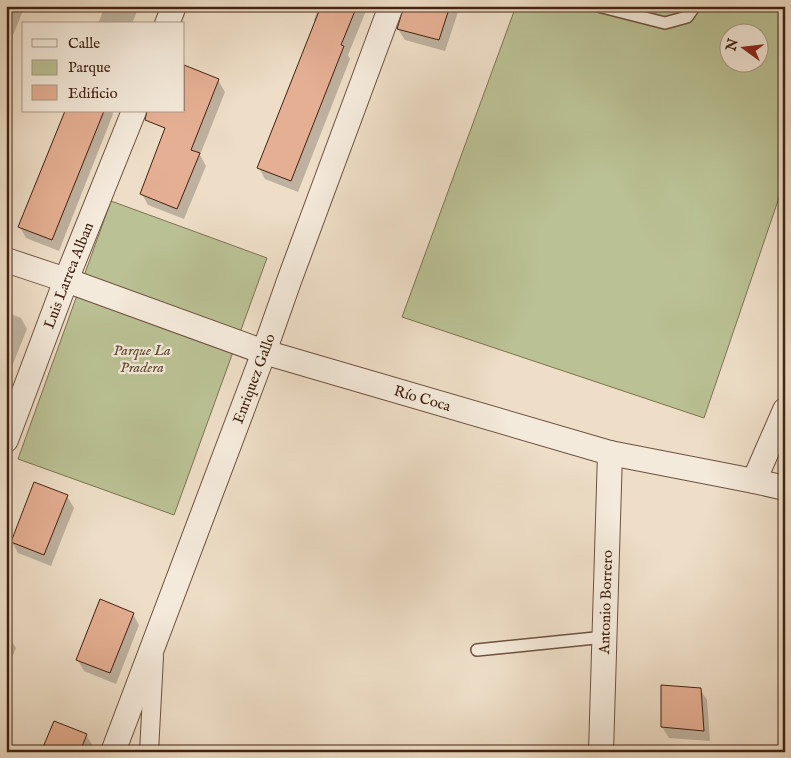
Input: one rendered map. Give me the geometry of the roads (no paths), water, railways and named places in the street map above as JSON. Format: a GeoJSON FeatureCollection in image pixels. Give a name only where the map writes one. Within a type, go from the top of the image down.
{"type":"FeatureCollection","features":[{"type":"Feature","properties":{"kind":"street"},"geometry":{"type":"LineString","coordinates":[[168,22],[174,6]]}},
{"type":"Feature","properties":{"kind":"street","name":"Enriquez Gallo"},"geometry":{"type":"LineString","coordinates":[[113,752],[264,352],[391,6]]}},
{"type":"Feature","properties":{"kind":"street","name":"Luis Larrea Alban"},"geometry":{"type":"LineString","coordinates":[[6,440],[66,280],[134,112]]}},
{"type":"Feature","properties":{"kind":"street","name":"Río Coca"},"geometry":{"type":"LineString","coordinates":[[6,260],[264,352],[610,453],[785,488]]}},
{"type":"Feature","properties":{"kind":"street"},"geometry":{"type":"LineString","coordinates":[[754,481],[785,410]]}},
{"type":"Feature","properties":{"kind":"street","name":"Antonio Borrero"},"geometry":{"type":"LineString","coordinates":[[601,752],[610,453]]}},
{"type":"Feature","properties":{"kind":"street"},"geometry":{"type":"LineString","coordinates":[[149,752],[155,640]]}},
{"type":"Feature","properties":{"kind":"lane"},"geometry":{"type":"LineString","coordinates":[[598,6],[665,23],[687,17],[695,6]]}},
{"type":"Feature","properties":{"kind":"lane"},"geometry":{"type":"LineString","coordinates":[[477,650],[605,637]]}},
{"type":"Feature","properties":{"kind":"park label","name":"Parque La Pradera"},"geometry":{"type":"Point","coordinates":[142,358]}}]}
